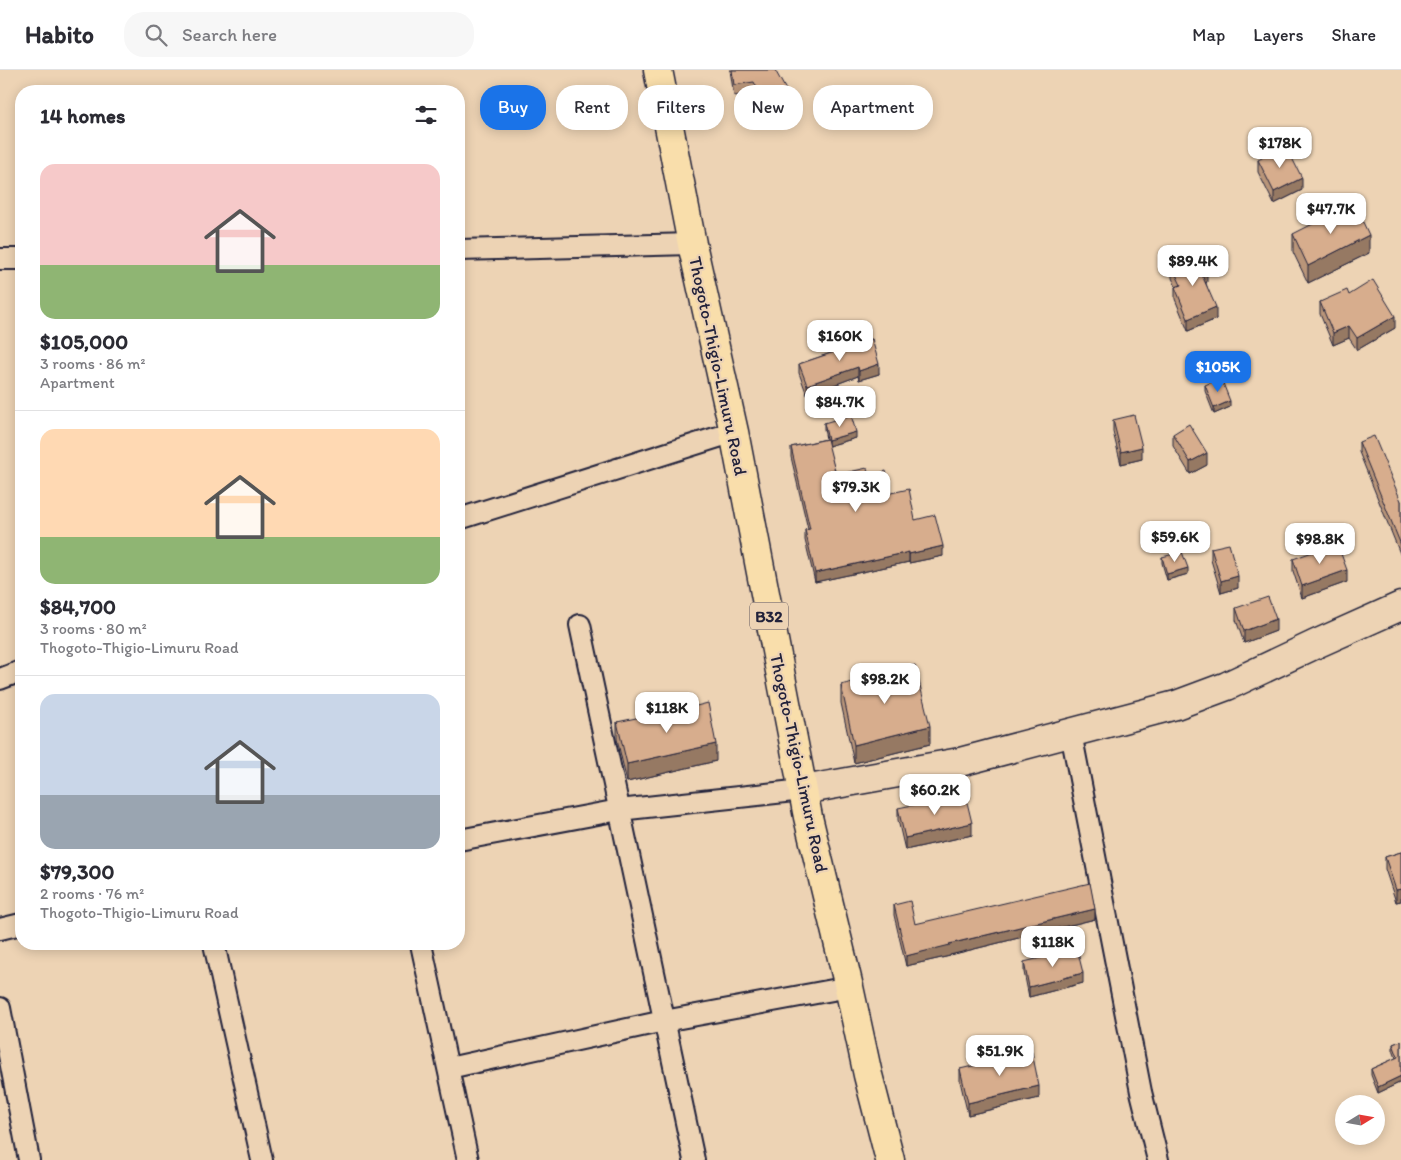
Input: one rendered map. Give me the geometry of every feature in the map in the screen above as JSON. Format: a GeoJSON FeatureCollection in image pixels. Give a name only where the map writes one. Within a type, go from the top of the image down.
{"type":"FeatureCollection","features":[{"type":"Feature","properties":{"kind":"highway","name":"Thogoto-Thigio-Limuru Road"},"geometry":{"type":"LineString","coordinates":[[658,70],[692,244],[734,432],[803,790],[868,1075],[890,1160]]}},
{"type":"Feature","properties":{"kind":"street"},"geometry":{"type":"LineString","coordinates":[[465,250],[692,244]]}},
{"type":"Feature","properties":{"kind":"street"},"geometry":{"type":"LineString","coordinates":[[0,259],[15,258]]}},
{"type":"Feature","properties":{"kind":"street"},"geometry":{"type":"LineString","coordinates":[[465,517],[734,432]]}},
{"type":"Feature","properties":{"kind":"street"},"geometry":{"type":"LineString","coordinates":[[465,839],[619,810],[803,790],[960,762],[1176,705],[1227,686],[1401,606]]}},
{"type":"Feature","properties":{"kind":"street"},"geometry":{"type":"LineString","coordinates":[[580,625],[694,1160]]}},
{"type":"Feature","properties":{"kind":"street"},"geometry":{"type":"LineString","coordinates":[[0,679],[15,673]]}},
{"type":"Feature","properties":{"kind":"street"},"geometry":{"type":"LineString","coordinates":[[1071,733],[1141,1092],[1158,1160]]}},
{"type":"Feature","properties":{"kind":"street"},"geometry":{"type":"LineString","coordinates":[[0,929],[15,925]]}},
{"type":"Feature","properties":{"kind":"street"},"geometry":{"type":"LineString","coordinates":[[215,950],[262,1160]]}},
{"type":"Feature","properties":{"kind":"street"},"geometry":{"type":"LineString","coordinates":[[422,950],[468,1160]]}},
{"type":"Feature","properties":{"kind":"street"},"geometry":{"type":"LineString","coordinates":[[449,1068],[664,1021],[849,987]]}},
{"type":"Feature","properties":{"kind":"street"},"geometry":{"type":"LineString","coordinates":[[0,1008],[29,1160]]}},
{"type":"Feature","properties":{"kind":"building"},"geometry":{"type":"Polygon","coordinates":[[[732,70],[775,70],[783,85],[756,85],[754,82],[734,85],[732,70]]]}},
{"type":"Feature","properties":{"kind":"building"},"geometry":{"type":"Polygon","coordinates":[[[1286,146],[1302,178],[1274,192],[1258,160],[1286,146]]]}},
{"type":"Feature","properties":{"kind":"building"},"geometry":{"type":"Polygon","coordinates":[[[1354,203],[1369,235],[1308,266],[1293,234],[1354,203]]]}},
{"type":"Feature","properties":{"kind":"building"},"geometry":{"type":"Polygon","coordinates":[[[1199,253],[1207,270],[1201,273],[1216,307],[1188,319],[1175,287],[1181,285],[1172,266],[1199,253]]]}},
{"type":"Feature","properties":{"kind":"building"},"geometry":{"type":"Polygon","coordinates":[[[1373,280],[1395,316],[1357,338],[1349,326],[1333,333],[1320,302],[1347,290],[1349,295],[1373,280]]]}},
{"type":"Feature","properties":{"kind":"building"},"geometry":{"type":"Polygon","coordinates":[[[872,339],[879,364],[859,371],[858,367],[807,385],[799,364],[872,339]]]}},
{"type":"Feature","properties":{"kind":"building"},"geometry":{"type":"Polygon","coordinates":[[[1221,378],[1230,401],[1214,408],[1205,385],[1221,378]]]}},
{"type":"Feature","properties":{"kind":"building"},"geometry":{"type":"Polygon","coordinates":[[[851,415],[856,432],[828,440],[824,423],[851,415]]]}},
{"type":"Feature","properties":{"kind":"building"},"geometry":{"type":"Polygon","coordinates":[[[1134,415],[1142,447],[1121,452],[1113,420],[1134,415]]]}},
{"type":"Feature","properties":{"kind":"building"},"geometry":{"type":"Polygon","coordinates":[[[1189,424],[1207,453],[1190,462],[1173,434],[1189,424]]]}},
{"type":"Feature","properties":{"kind":"building"},"geometry":{"type":"Polygon","coordinates":[[[1374,436],[1401,501],[1401,545],[1359,442],[1374,436]]]}},
{"type":"Feature","properties":{"kind":"building"},"geometry":{"type":"Polygon","coordinates":[[[827,439],[836,475],[867,468],[869,476],[886,471],[891,493],[909,489],[915,520],[935,515],[943,546],[815,573],[805,530],[810,529],[791,447],[827,439]]]}},
{"type":"Feature","properties":{"kind":"building"},"geometry":{"type":"Polygon","coordinates":[[[1337,543],[1347,570],[1302,586],[1293,559],[1337,543]]]}},
{"type":"Feature","properties":{"kind":"building"},"geometry":{"type":"Polygon","coordinates":[[[1229,544],[1238,576],[1221,581],[1211,548],[1229,544]]]}},
{"type":"Feature","properties":{"kind":"building"},"geometry":{"type":"Polygon","coordinates":[[[1182,552],[1188,568],[1167,574],[1162,557],[1182,552]]]}},
{"type":"Feature","properties":{"kind":"building"},"geometry":{"type":"Polygon","coordinates":[[[1268,597],[1276,619],[1244,631],[1236,608],[1268,597]]]}},
{"type":"Feature","properties":{"kind":"building"},"geometry":{"type":"Polygon","coordinates":[[[915,665],[930,726],[854,745],[841,685],[915,665]]]}},
{"type":"Feature","properties":{"kind":"building"},"geometry":{"type":"Polygon","coordinates":[[[708,703],[716,744],[627,764],[617,722],[641,717],[642,720],[708,703]]]}},
{"type":"Feature","properties":{"kind":"building"},"geometry":{"type":"Polygon","coordinates":[[[965,794],[972,823],[905,838],[898,808],[965,794]]]}},
{"type":"Feature","properties":{"kind":"building"},"geometry":{"type":"Polygon","coordinates":[[[1401,852],[1401,889],[1396,890],[1385,857],[1401,852]]]}},
{"type":"Feature","properties":{"kind":"building"},"geometry":{"type":"Polygon","coordinates":[[[1090,883],[1095,909],[906,956],[894,905],[910,901],[915,924],[1090,883]]]}},
{"type":"Feature","properties":{"kind":"building"},"geometry":{"type":"Polygon","coordinates":[[[1077,949],[1083,973],[1029,987],[1024,962],[1077,949]]]}},
{"type":"Feature","properties":{"kind":"building"},"geometry":{"type":"Polygon","coordinates":[[[1401,1041],[1401,1076],[1378,1087],[1371,1069],[1398,1057],[1393,1044],[1401,1041]]]}},
{"type":"Feature","properties":{"kind":"building"},"geometry":{"type":"Polygon","coordinates":[[[1032,1052],[1039,1086],[968,1103],[960,1069],[1032,1052]]]}}]}
